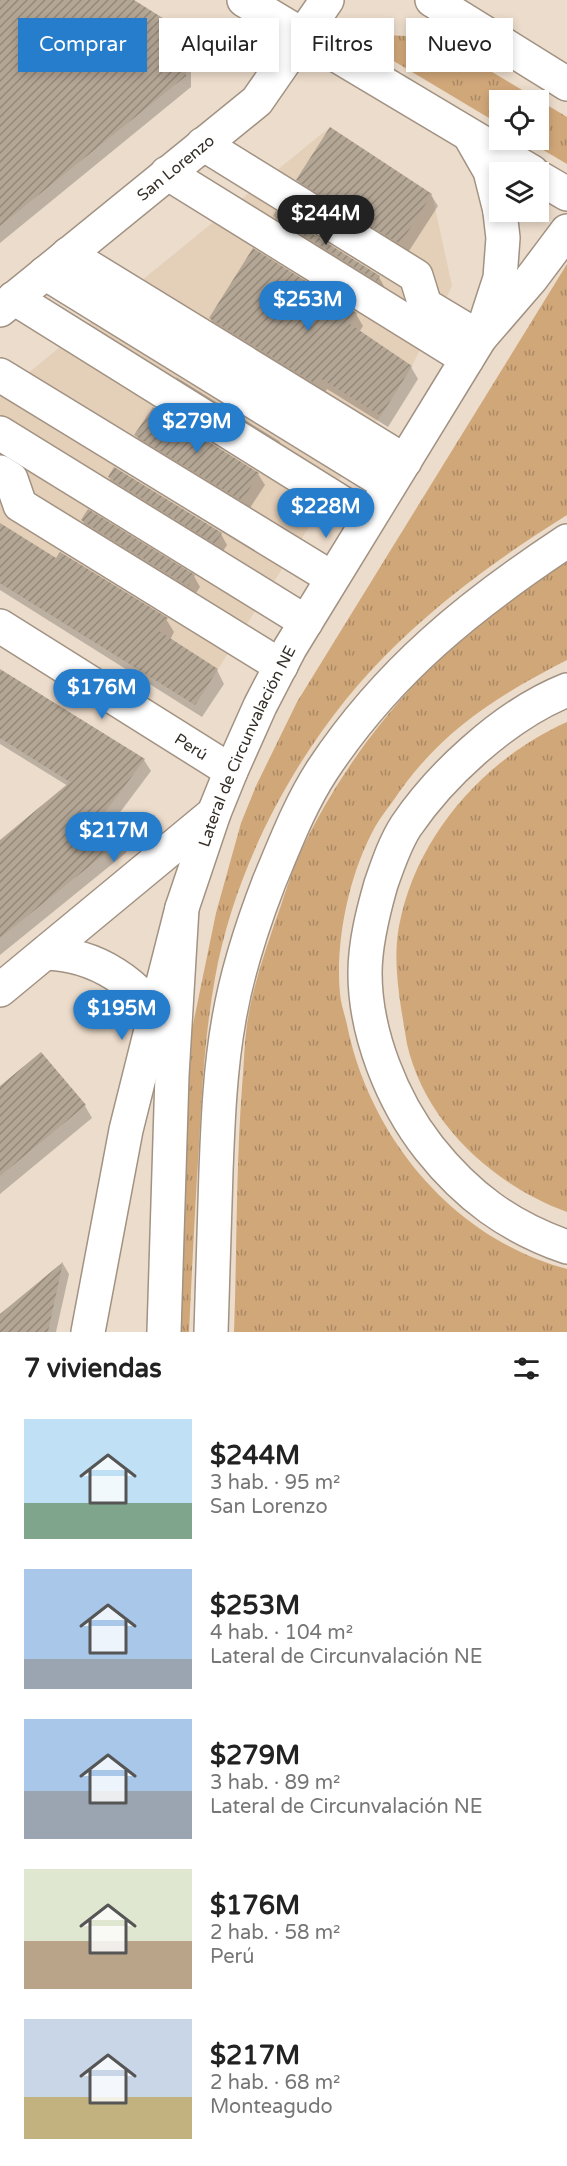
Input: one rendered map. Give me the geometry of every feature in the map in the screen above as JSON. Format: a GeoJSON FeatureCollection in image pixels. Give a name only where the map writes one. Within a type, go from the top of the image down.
{"type":"FeatureCollection","features":[{"type":"Feature","properties":{"kind":"main road"},"geometry":{"type":"LineString","coordinates":[[244,0],[291,28]]}},
{"type":"Feature","properties":{"kind":"main road","name":"San Lorenzo"},"geometry":{"type":"LineString","coordinates":[[315,18],[327,0]]}},
{"type":"Feature","properties":{"kind":"main road"},"geometry":{"type":"LineString","coordinates":[[432,0],[567,84]]}},
{"type":"Feature","properties":{"kind":"main road","name":"San Lorenzo"},"geometry":{"type":"LineString","coordinates":[[7,304],[257,101],[291,52]]}},
{"type":"Feature","properties":{"kind":"main road"},"geometry":{"type":"LineString","coordinates":[[364,72],[515,162]]}},
{"type":"Feature","properties":{"kind":"main road"},"geometry":{"type":"LineString","coordinates":[[470,136],[489,169]]}},
{"type":"Feature","properties":{"kind":"main road"},"geometry":{"type":"LineString","coordinates":[[203,144],[416,276],[425,305],[473,349]]}},
{"type":"Feature","properties":{"kind":"main road"},"geometry":{"type":"LineString","coordinates":[[167,173],[473,349]]}},
{"type":"Feature","properties":{"kind":"main road"},"geometry":{"type":"LineString","coordinates":[[549,183],[567,194]]}},
{"type":"Feature","properties":{"kind":"main road"},"geometry":{"type":"LineString","coordinates":[[473,349],[500,278],[503,238],[501,222]]}},
{"type":"Feature","properties":{"kind":"main road","name":"Lateral de Circunvalación NE"},"geometry":{"type":"LineString","coordinates":[[88,1332],[126,1130],[182,908],[214,813],[231,771],[281,666],[306,622],[473,349],[567,231]]}},
{"type":"Feature","properties":{"kind":"main road"},"geometry":{"type":"LineString","coordinates":[[56,264],[397,473]]}},
{"type":"Feature","properties":{"kind":"main road"},"geometry":{"type":"LineString","coordinates":[[7,304],[368,519]]}},
{"type":"Feature","properties":{"kind":"main road"},"geometry":{"type":"LineString","coordinates":[[0,375],[332,578]]}},
{"type":"Feature","properties":{"kind":"main road"},"geometry":{"type":"LineString","coordinates":[[0,433],[306,622]]}},
{"type":"Feature","properties":{"kind":"main road"},"geometry":{"type":"LineString","coordinates":[[0,472],[11,479],[20,505],[281,666]]}},
{"type":"Feature","properties":{"kind":"main road"},"geometry":{"type":"LineString","coordinates":[[211,1332],[217,1144],[229,1019],[242,961],[259,908],[284,846],[322,770],[376,699],[409,664],[499,586],[567,541]]}},
{"type":"Feature","properties":{"kind":"main road","name":"Perú"},"geometry":{"type":"LineString","coordinates":[[0,626],[231,771]]}},
{"type":"Feature","properties":{"kind":"main road"},"geometry":{"type":"LineString","coordinates":[[567,690],[522,714],[488,738],[455,767],[405,827],[389,860],[376,902],[368,937],[365,973],[369,1014],[392,1089],[416,1131],[442,1165],[474,1197],[508,1221],[567,1247]]}},
{"type":"Feature","properties":{"kind":"main road"},"geometry":{"type":"LineString","coordinates":[[0,990],[214,813]]}},
{"type":"Feature","properties":{"kind":"main road"},"geometry":{"type":"LineString","coordinates":[[164,1332],[173,1054],[182,908]]}},
{"type":"Feature","properties":{"kind":"main road"},"geometry":{"type":"LineString","coordinates":[[45,953],[76,957],[109,969],[138,992],[155,1014],[173,1054]]}},
{"type":"Feature","properties":{"kind":"shaded area"},"geometry":{"type":"Polygon","coordinates":[[[330,127],[432,194],[452,286],[412,366],[195,705],[0,583],[0,396],[330,127]]]}},
{"type":"Feature","properties":{"kind":"green space"},"geometry":{"type":"Polygon","coordinates":[[[394,35],[406,36],[406,68],[394,61],[394,35]]]}},
{"type":"Feature","properties":{"kind":"green space"},"geometry":{"type":"Polygon","coordinates":[[[412,72],[492,72],[522,90],[489,90],[489,118],[412,72]]]}},
{"type":"Feature","properties":{"kind":"green space"},"geometry":{"type":"Polygon","coordinates":[[[549,106],[567,117],[567,164],[543,150],[549,150],[549,106]]]}},
{"type":"Feature","properties":{"kind":"green space"},"geometry":{"type":"Polygon","coordinates":[[[567,264],[567,515],[459,590],[418,624],[366,676],[335,713],[281,796],[240,886],[225,932],[209,1019],[201,1103],[189,1332],[181,1332],[189,1044],[216,913],[241,823],[256,786],[297,702],[567,264]]]}},
{"type":"Feature","properties":{"kind":"green space"},"geometry":{"type":"Polygon","coordinates":[[[567,561],[567,660],[516,688],[470,718],[429,755],[386,810],[366,845],[351,887],[342,930],[339,974],[341,1002],[358,1067],[375,1107],[397,1144],[423,1178],[454,1208],[488,1234],[526,1255],[567,1269],[567,1332],[234,1332],[239,1148],[247,1024],[260,967],[298,858],[324,807],[351,765],[380,724],[413,686],[485,618],[525,588],[567,561]]]}},
{"type":"Feature","properties":{"kind":"green space"},"geometry":{"type":"Polygon","coordinates":[[[567,722],[567,1212],[513,1185],[489,1168],[466,1148],[429,1100],[416,1073],[407,1044],[398,988],[396,957],[397,936],[408,893],[421,861],[458,804],[508,757],[567,722]]]}},
{"type":"Feature","properties":{"kind":"building"},"geometry":{"type":"Polygon","coordinates":[[[0,0],[134,0],[163,18],[159,18],[159,72],[186,72],[186,76],[0,226],[0,0]]]}},
{"type":"Feature","properties":{"kind":"building"},"geometry":{"type":"Polygon","coordinates":[[[330,127],[432,194],[400,244],[296,180],[330,127]]]}},
{"type":"Feature","properties":{"kind":"building"},"geometry":{"type":"Polygon","coordinates":[[[276,211],[380,276],[377,281],[273,216],[276,211]]]}},
{"type":"Feature","properties":{"kind":"building"},"geometry":{"type":"Polygon","coordinates":[[[253,248],[357,313],[350,324],[412,366],[381,416],[320,378],[316,384],[209,318],[253,248]]]}},
{"type":"Feature","properties":{"kind":"building"},"geometry":{"type":"Polygon","coordinates":[[[153,407],[259,473],[242,501],[134,435],[153,407]]]}},
{"type":"Feature","properties":{"kind":"building"},"geometry":{"type":"Polygon","coordinates":[[[114,467],[222,533],[215,544],[108,477],[114,467]]]}},
{"type":"Feature","properties":{"kind":"building"},"geometry":{"type":"Polygon","coordinates":[[[88,509],[195,575],[188,586],[81,520],[88,509]]]}},
{"type":"Feature","properties":{"kind":"building"},"geometry":{"type":"Polygon","coordinates":[[[0,523],[56,558],[60,552],[168,618],[159,631],[218,669],[195,705],[0,583],[0,523]]]}},
{"type":"Feature","properties":{"kind":"building"},"geometry":{"type":"Polygon","coordinates":[[[0,669],[145,759],[102,816],[122,840],[0,938],[0,840],[70,782],[0,738],[0,669]]]}},
{"type":"Feature","properties":{"kind":"building"},"geometry":{"type":"Polygon","coordinates":[[[41,1052],[86,1105],[0,1176],[0,1086],[41,1052]]]}},
{"type":"Feature","properties":{"kind":"building"},"geometry":{"type":"Polygon","coordinates":[[[63,1262],[48,1332],[0,1332],[0,1314],[63,1262]]]}}]}
